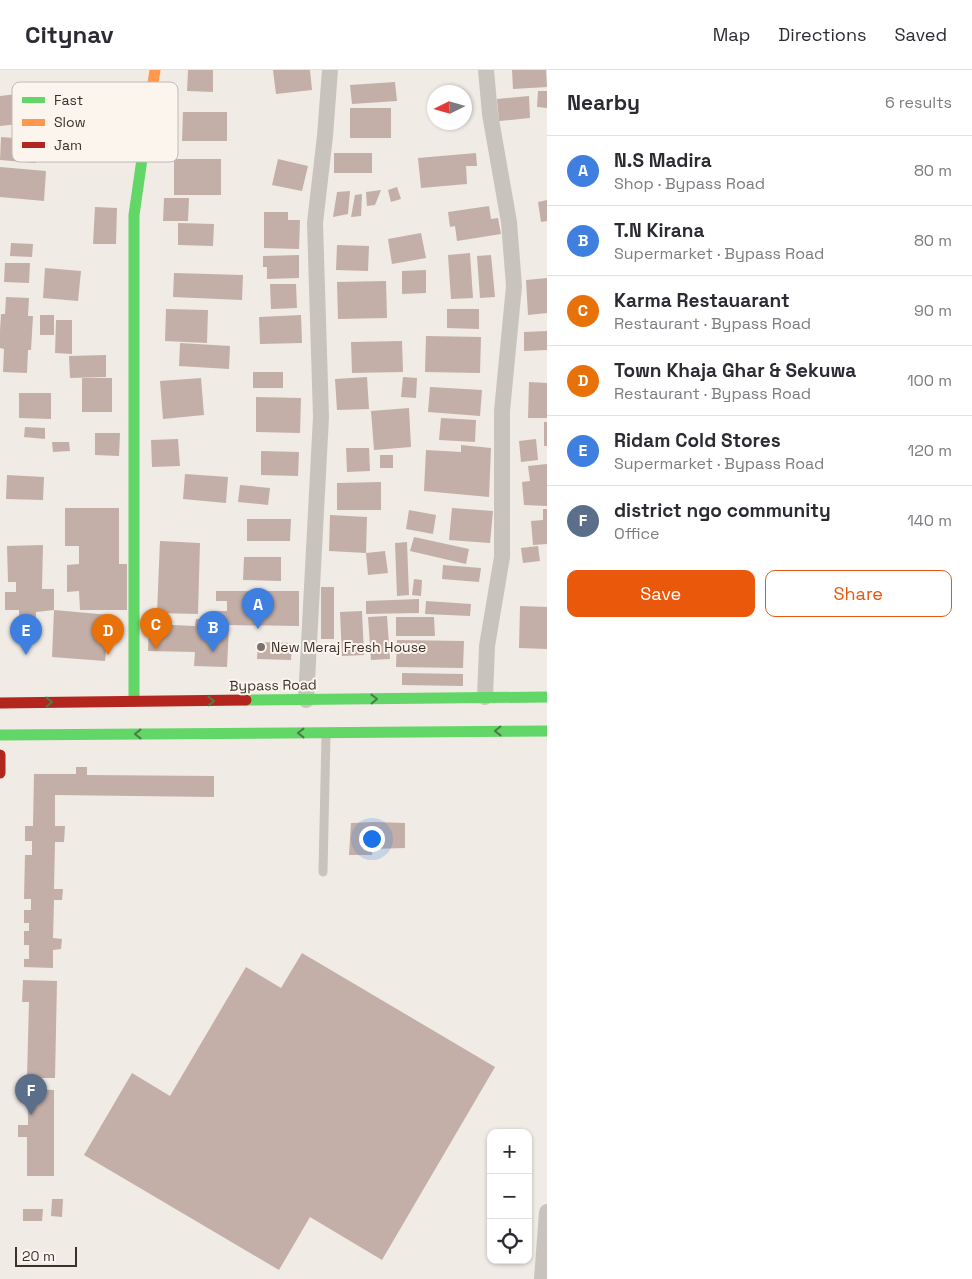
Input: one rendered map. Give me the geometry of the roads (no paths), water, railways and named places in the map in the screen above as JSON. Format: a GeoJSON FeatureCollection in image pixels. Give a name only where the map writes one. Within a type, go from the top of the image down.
{"type":"FeatureCollection","features":[{"type":"Feature","properties":{"kind":"main road"},"geometry":{"type":"LineString","coordinates":[[134,701],[134,215],[142,162]]}},
{"type":"Feature","properties":{"kind":"main road","name":"Bypass Road"},"geometry":{"type":"LineString","coordinates":[[0,703],[547,697]]}},
{"type":"Feature","properties":{"kind":"main road"},"geometry":{"type":"LineString","coordinates":[[0,735],[547,731]]}},
{"type":"Feature","properties":{"kind":"main road"},"geometry":{"type":"LineString","coordinates":[[0,755],[0,773]]}},
{"type":"Feature","properties":{"kind":"street"},"geometry":{"type":"LineString","coordinates":[[306,700],[321,417],[314,223],[325,136],[330,70]]}},
{"type":"Feature","properties":{"kind":"street"},"geometry":{"type":"LineString","coordinates":[[485,697],[487,646],[502,558],[502,411],[514,286],[509,222],[490,114],[486,70]]}},
{"type":"Feature","properties":{"kind":"street"},"geometry":{"type":"LineString","coordinates":[[542,1279],[547,1212]]}},
{"type":"Feature","properties":{"kind":"lane"},"geometry":{"type":"LineString","coordinates":[[323,872],[326,733]]}},
{"type":"Feature","properties":{"kind":"place","name":"N.S Madira"},"geometry":{"type":"Point","coordinates":[258,629]}},
{"type":"Feature","properties":{"kind":"place","name":"New Meraj Fresh House"},"geometry":{"type":"Point","coordinates":[261,647]}},
{"type":"Feature","properties":{"kind":"place","name":"Karma Restauarant"},"geometry":{"type":"Point","coordinates":[156,649]}},
{"type":"Feature","properties":{"kind":"place","name":"T.N Kirana"},"geometry":{"type":"Point","coordinates":[213,652]}},
{"type":"Feature","properties":{"kind":"place","name":"Ridam Cold Stores"},"geometry":{"type":"Point","coordinates":[26,655]}},
{"type":"Feature","properties":{"kind":"place","name":"Town Khaja Ghar & Sekuwa"},"geometry":{"type":"Point","coordinates":[108,655]}},
{"type":"Feature","properties":{"kind":"place","name":"district ngo community"},"geometry":{"type":"Point","coordinates":[31,1115]}}]}
